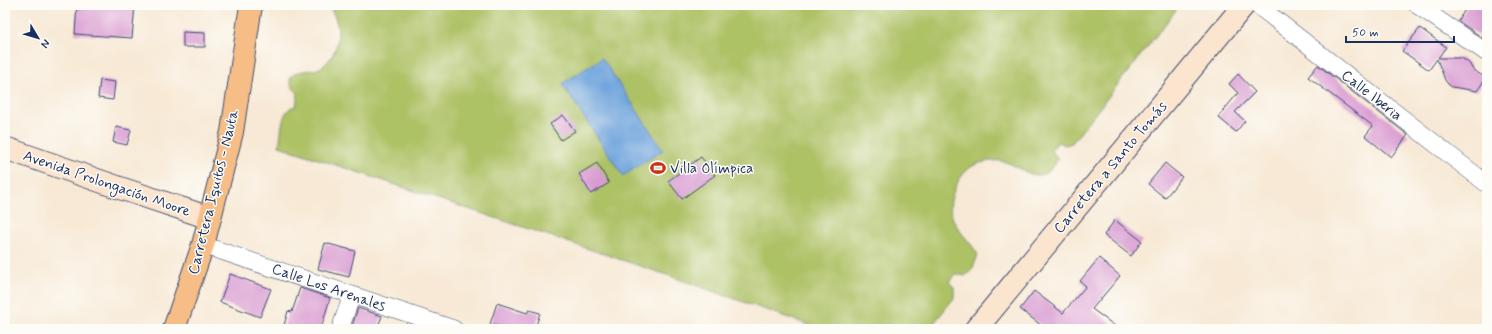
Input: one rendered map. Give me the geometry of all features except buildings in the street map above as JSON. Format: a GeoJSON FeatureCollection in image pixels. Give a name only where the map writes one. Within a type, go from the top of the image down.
{"type":"FeatureCollection","features":[{"type":"Feature","properties":{"kind":"main road","name":"Carretera Iquitos - Nauta"},"geometry":{"type":"LineString","coordinates":[[174,329],[203,244],[232,132],[251,5]]}},
{"type":"Feature","properties":{"kind":"street","name":"Carretera a Santo Tomás"},"geometry":{"type":"LineString","coordinates":[[976,329],[1244,5]]}},
{"type":"Feature","properties":{"kind":"street","name":"Calle Iberia"},"geometry":{"type":"LineString","coordinates":[[1258,5],[1487,184]]}},
{"type":"Feature","properties":{"kind":"street"},"geometry":{"type":"LineString","coordinates":[[1417,5],[1487,53]]}},
{"type":"Feature","properties":{"kind":"street","name":"Avenida Prolongación Moore"},"geometry":{"type":"LineString","coordinates":[[5,148],[210,218]]}},
{"type":"Feature","properties":{"kind":"street","name":"Calle Los Arenales"},"geometry":{"type":"LineString","coordinates":[[203,244],[444,327]]}},
{"type":"Feature","properties":{"kind":"street"},"geometry":{"type":"LineString","coordinates":[[340,329],[352,295]]}},
{"type":"Feature","properties":{"kind":"green space","name":"Villa Olímpica"},"geometry":{"type":"Polygon","coordinates":[[[327,5],[1180,5],[1072,143],[1065,145],[1058,142],[1051,150],[1058,159],[1049,171],[1043,174],[1035,175],[1006,162],[994,161],[974,165],[962,176],[953,194],[950,207],[951,213],[959,230],[978,255],[972,270],[965,276],[955,274],[949,282],[954,287],[954,298],[929,329],[820,329],[667,275],[279,146],[284,116],[287,111],[296,106],[298,93],[291,85],[291,77],[299,72],[320,68],[327,62],[336,47],[338,29],[336,20],[327,5]]]}},
{"type":"Feature","properties":{"kind":"water"},"geometry":{"type":"Polygon","coordinates":[[[602,58],[663,150],[623,176],[562,84],[602,58]]]}},
{"type":"Feature","properties":{"kind":"place","name":"Villa Olímpica"},"geometry":{"type":"Point","coordinates":[658,168]}}]}
